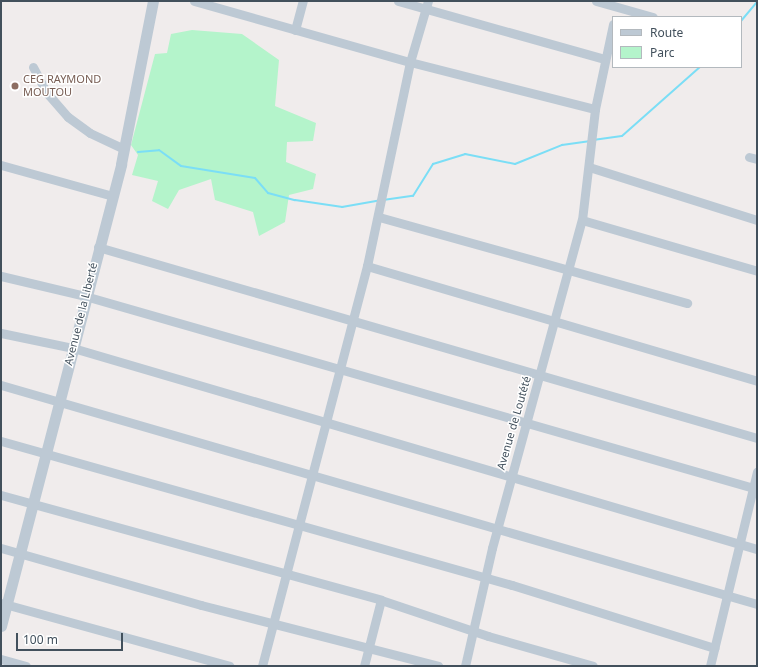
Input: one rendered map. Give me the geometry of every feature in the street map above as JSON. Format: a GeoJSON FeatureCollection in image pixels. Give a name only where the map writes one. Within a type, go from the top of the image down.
{"type":"FeatureCollection","features":[{"type":"Feature","properties":{"kind":"street","name":"Avenue de la Liberté"},"geometry":{"type":"LineString","coordinates":[[1,626],[4,604],[34,505],[85,296],[113,196],[124,149],[153,1]]}},
{"type":"Feature","properties":{"kind":"street"},"geometry":{"type":"LineString","coordinates":[[194,1],[410,62],[595,109]]}},
{"type":"Feature","properties":{"kind":"street"},"geometry":{"type":"LineString","coordinates":[[295,30],[303,1]]}},
{"type":"Feature","properties":{"kind":"street"},"geometry":{"type":"LineString","coordinates":[[398,1],[427,5],[605,59]]}},
{"type":"Feature","properties":{"kind":"street"},"geometry":{"type":"LineString","coordinates":[[596,1],[617,4],[650,16]]}},
{"type":"Feature","properties":{"kind":"street"},"geometry":{"type":"LineString","coordinates":[[615,16],[617,4]]}},
{"type":"Feature","properties":{"kind":"street"},"geometry":{"type":"LineString","coordinates":[[262,666],[311,474],[367,266],[379,217],[410,62],[427,5]]}},
{"type":"Feature","properties":{"kind":"street","name":"Avenue de Loutété"},"geometry":{"type":"LineString","coordinates":[[465,666],[497,528],[582,220],[587,188],[595,109],[612,28]]}},
{"type":"Feature","properties":{"kind":"street"},"geometry":{"type":"LineString","coordinates":[[33,67],[47,93],[68,117],[90,133],[124,149]]}},
{"type":"Feature","properties":{"kind":"street"},"geometry":{"type":"LineString","coordinates":[[1,165],[113,196]]}},
{"type":"Feature","properties":{"kind":"street"},"geometry":{"type":"LineString","coordinates":[[589,167],[757,220]]}},
{"type":"Feature","properties":{"kind":"street"},"geometry":{"type":"LineString","coordinates":[[379,217],[687,302]]}},
{"type":"Feature","properties":{"kind":"street"},"geometry":{"type":"LineString","coordinates":[[582,220],[757,271]]}},
{"type":"Feature","properties":{"kind":"street"},"geometry":{"type":"LineString","coordinates":[[98,247],[353,318],[540,375],[757,438]]}},
{"type":"Feature","properties":{"kind":"street"},"geometry":{"type":"LineString","coordinates":[[367,266],[757,381]]}},
{"type":"Feature","properties":{"kind":"street"},"geometry":{"type":"LineString","coordinates":[[1,276],[85,296],[526,424],[755,488]]}},
{"type":"Feature","properties":{"kind":"street"},"geometry":{"type":"LineString","coordinates":[[1,333],[73,348],[326,421],[757,549]]}},
{"type":"Feature","properties":{"kind":"street"},"geometry":{"type":"LineString","coordinates":[[1,384],[59,403],[311,474],[757,604]]}},
{"type":"Feature","properties":{"kind":"street"},"geometry":{"type":"LineString","coordinates":[[1,441],[298,526],[485,577],[714,648]]}},
{"type":"Feature","properties":{"kind":"street"},"geometry":{"type":"LineString","coordinates":[[710,666],[755,488],[757,472]]}},
{"type":"Feature","properties":{"kind":"street"},"geometry":{"type":"LineString","coordinates":[[1,495],[285,575],[381,600],[593,666]]}},
{"type":"Feature","properties":{"kind":"street"},"geometry":{"type":"LineString","coordinates":[[1,548],[20,552],[273,624],[438,666]]}},
{"type":"Feature","properties":{"kind":"street"},"geometry":{"type":"LineString","coordinates":[[364,666],[381,600]]}},
{"type":"Feature","properties":{"kind":"street"},"geometry":{"type":"LineString","coordinates":[[4,604],[230,666]]}},
{"type":"Feature","properties":{"kind":"street"},"geometry":{"type":"LineString","coordinates":[[1,659],[26,666]]}},
{"type":"Feature","properties":{"kind":"green space"},"geometry":{"type":"Polygon","coordinates":[[[192,30],[242,34],[279,60],[275,106],[316,123],[313,141],[287,142],[286,162],[316,174],[313,189],[289,195],[285,222],[259,236],[253,212],[215,200],[211,179],[179,190],[168,209],[152,201],[158,181],[132,175],[138,155],[131,145],[155,54],[167,53],[171,34],[192,30]]]}},
{"type":"Feature","properties":{"kind":"waterway"},"geometry":{"type":"LineString","coordinates":[[742,20],[757,2]]}},
{"type":"Feature","properties":{"kind":"waterway"},"geometry":{"type":"LineString","coordinates":[[593,140],[622,136],[699,68]]}},
{"type":"Feature","properties":{"kind":"waterway"},"geometry":{"type":"LineString","coordinates":[[383,200],[413,196],[433,164],[465,154],[515,164],[562,145],[589,141]]}},
{"type":"Feature","properties":{"kind":"waterway"},"geometry":{"type":"LineString","coordinates":[[138,152],[159,150],[181,166],[255,178],[268,193],[295,200],[342,207],[377,201]]}},
{"type":"Feature","properties":{"kind":"place","name":"CEG RAYMOND MOUTOU"},"geometry":{"type":"Point","coordinates":[15,86]}}]}
